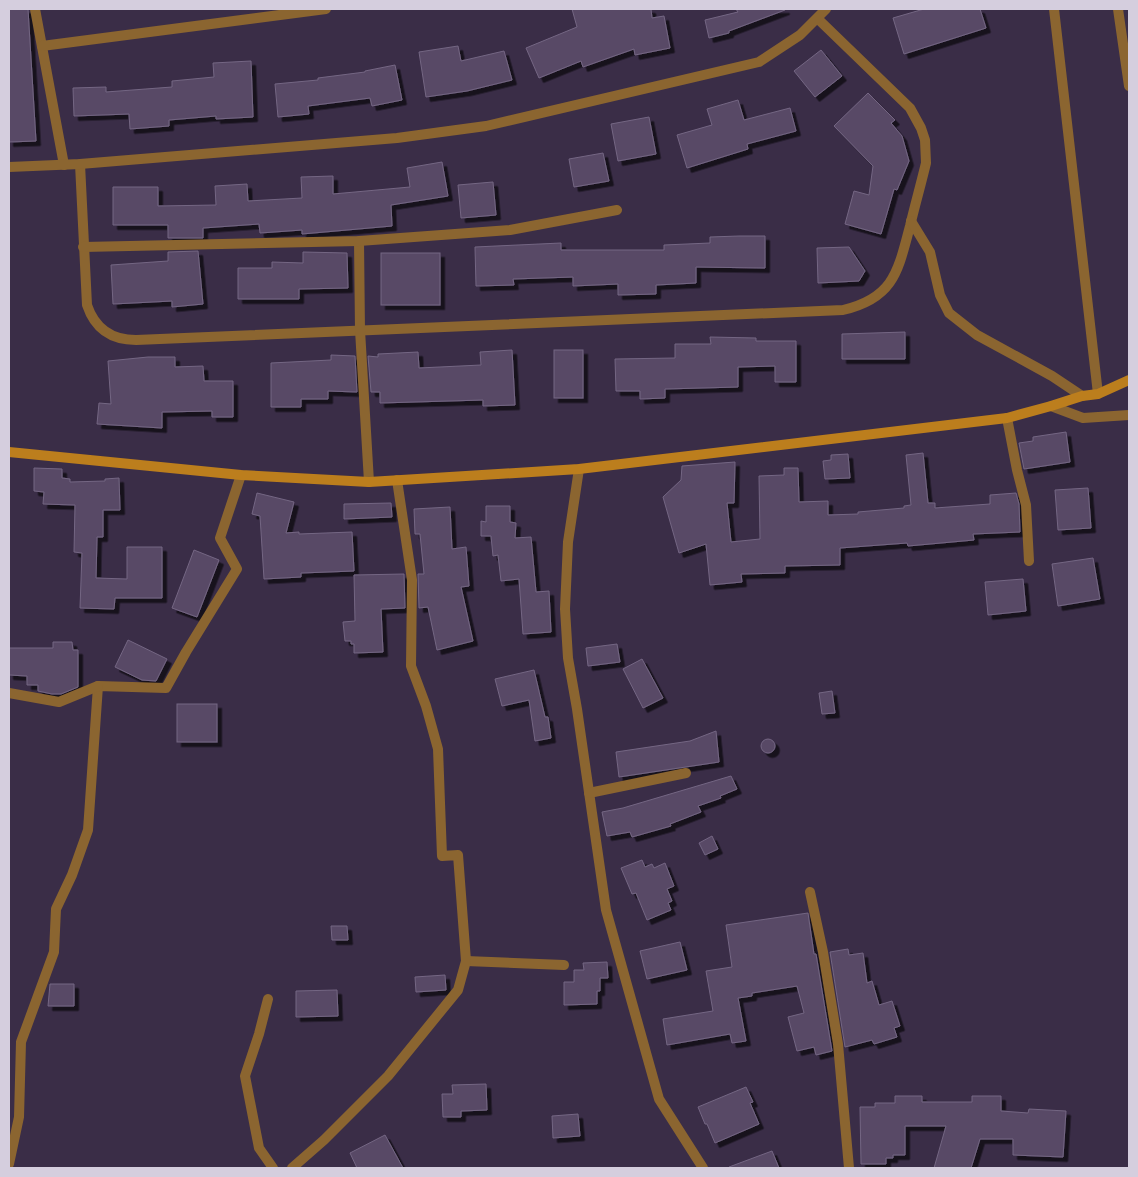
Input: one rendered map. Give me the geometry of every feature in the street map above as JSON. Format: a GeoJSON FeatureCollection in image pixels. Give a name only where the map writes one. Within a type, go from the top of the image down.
{"type":"FeatureCollection","features":[{"type":"Feature","properties":{"kind":"main road"},"geometry":{"type":"LineString","coordinates":[[9,452],[241,475],[369,482],[579,469],[1007,418],[1082,396],[1098,394],[1129,380]]}},
{"type":"Feature","properties":{"kind":"street"},"geometry":{"type":"LineString","coordinates":[[35,9],[64,165]]}},
{"type":"Feature","properties":{"kind":"street"},"geometry":{"type":"LineString","coordinates":[[42,46],[326,9]]}},
{"type":"Feature","properties":{"kind":"street"},"geometry":{"type":"LineString","coordinates":[[9,167],[80,164],[397,138],[486,126],[759,62],[787,45],[818,19],[826,9]]}},
{"type":"Feature","properties":{"kind":"street"},"geometry":{"type":"LineString","coordinates":[[1054,9],[1098,394]]}},
{"type":"Feature","properties":{"kind":"street"},"geometry":{"type":"LineString","coordinates":[[1118,9],[1129,86]]}},
{"type":"Feature","properties":{"kind":"street"},"geometry":{"type":"LineString","coordinates":[[80,164],[87,305],[90,314],[101,329],[118,338],[136,340],[843,310],[866,302],[886,287],[899,267],[926,163],[926,146],[921,128],[910,108],[818,19]]}},
{"type":"Feature","properties":{"kind":"street"},"geometry":{"type":"LineString","coordinates":[[83,247],[359,241],[510,230],[617,210]]}},
{"type":"Feature","properties":{"kind":"street"},"geometry":{"type":"LineString","coordinates":[[911,221],[930,252],[940,295],[949,313],[977,335],[1052,376],[1082,396]]}},
{"type":"Feature","properties":{"kind":"street"},"geometry":{"type":"LineString","coordinates":[[359,241],[360,330],[369,482]]}},
{"type":"Feature","properties":{"kind":"street"},"geometry":{"type":"LineString","coordinates":[[1051,406],[1083,418],[1129,415]]}},
{"type":"Feature","properties":{"kind":"street"},"geometry":{"type":"LineString","coordinates":[[1007,418],[1026,505],[1029,561]]}},
{"type":"Feature","properties":{"kind":"street"},"geometry":{"type":"LineString","coordinates":[[579,469],[568,542],[565,609],[568,658],[606,910],[659,1099],[703,1168]]}},
{"type":"Feature","properties":{"kind":"street"},"geometry":{"type":"LineString","coordinates":[[9,693],[59,702],[98,686],[166,688],[237,569],[220,538],[241,475]]}},
{"type":"Feature","properties":{"kind":"street"},"geometry":{"type":"LineString","coordinates":[[292,1168],[324,1140],[388,1076],[458,990],[466,961],[458,855],[442,856],[438,749],[426,706],[411,666],[412,580],[397,480]]}},
{"type":"Feature","properties":{"kind":"street"},"geometry":{"type":"LineString","coordinates":[[9,1164],[19,1117],[21,1042],[54,952],[56,909],[72,875],[88,830],[98,686]]}},
{"type":"Feature","properties":{"kind":"street"},"geometry":{"type":"LineString","coordinates":[[589,793],[686,773]]}},
{"type":"Feature","properties":{"kind":"street"},"geometry":{"type":"LineString","coordinates":[[810,892],[823,952],[838,1044],[849,1168]]}},
{"type":"Feature","properties":{"kind":"street"},"geometry":{"type":"LineString","coordinates":[[466,961],[564,965]]}},
{"type":"Feature","properties":{"kind":"street"},"geometry":{"type":"LineString","coordinates":[[268,999],[245,1076],[259,1148],[273,1168]]}},
{"type":"Feature","properties":{"kind":"building"},"geometry":{"type":"Polygon","coordinates":[[[9,9],[28,9],[36,141],[9,142],[9,9]]]}},
{"type":"Feature","properties":{"kind":"building"},"geometry":{"type":"Polygon","coordinates":[[[572,9],[651,9],[652,18],[664,16],[670,48],[635,55],[634,49],[583,67],[581,61],[539,78],[526,48],[577,27],[572,9]]]}},
{"type":"Feature","properties":{"kind":"building"},"geometry":{"type":"Polygon","coordinates":[[[736,9],[785,10],[729,31],[729,33],[709,38],[705,20],[738,12],[736,9]]]}},
{"type":"Feature","properties":{"kind":"building"},"geometry":{"type":"Polygon","coordinates":[[[924,9],[980,9],[986,28],[904,54],[893,18],[924,9]]]}},
{"type":"Feature","properties":{"kind":"building"},"geometry":{"type":"Polygon","coordinates":[[[458,46],[461,61],[504,51],[512,80],[467,91],[426,97],[419,52],[458,46]]]}},
{"type":"Feature","properties":{"kind":"building"},"geometry":{"type":"Polygon","coordinates":[[[821,50],[842,76],[815,97],[794,71],[821,50]]]}},
{"type":"Feature","properties":{"kind":"building"},"geometry":{"type":"Polygon","coordinates":[[[251,61],[253,117],[216,119],[216,116],[169,120],[169,126],[130,129],[129,114],[74,116],[73,88],[106,87],[106,92],[172,87],[172,81],[214,77],[213,63],[251,61]]]}},
{"type":"Feature","properties":{"kind":"building"},"geometry":{"type":"Polygon","coordinates":[[[395,65],[402,100],[372,106],[370,98],[308,106],[309,114],[278,117],[275,84],[318,80],[318,78],[365,72],[395,65]]]}},
{"type":"Feature","properties":{"kind":"building"},"geometry":{"type":"Polygon","coordinates":[[[868,93],[895,120],[891,123],[902,136],[909,161],[897,190],[894,189],[881,234],[845,224],[854,191],[869,195],[873,166],[834,126],[868,93]]]}},
{"type":"Feature","properties":{"kind":"building"},"geometry":{"type":"Polygon","coordinates":[[[738,100],[744,120],[790,108],[796,131],[747,144],[748,149],[687,168],[677,135],[712,125],[707,109],[738,100]]]}},
{"type":"Feature","properties":{"kind":"building"},"geometry":{"type":"Polygon","coordinates":[[[649,117],[656,154],[618,161],[611,124],[649,117]]]}},
{"type":"Feature","properties":{"kind":"building"},"geometry":{"type":"Polygon","coordinates":[[[603,153],[609,181],[574,187],[569,159],[603,153]]]}},
{"type":"Feature","properties":{"kind":"building"},"geometry":{"type":"Polygon","coordinates":[[[442,162],[448,196],[391,205],[392,226],[302,234],[302,230],[260,233],[259,224],[203,228],[203,238],[168,238],[168,225],[113,225],[113,187],[158,187],[158,206],[216,205],[215,186],[247,184],[248,201],[302,198],[301,177],[333,176],[333,194],[410,187],[407,168],[442,162]]]}},
{"type":"Feature","properties":{"kind":"building"},"geometry":{"type":"Polygon","coordinates":[[[493,182],[496,215],[461,218],[458,185],[493,182]]]}},
{"type":"Feature","properties":{"kind":"building"},"geometry":{"type":"Polygon","coordinates":[[[765,236],[765,268],[696,267],[696,283],[656,285],[656,294],[618,295],[618,284],[573,286],[573,277],[513,279],[514,285],[476,286],[475,247],[561,243],[561,250],[664,250],[664,245],[710,243],[710,237],[765,236]]]}},
{"type":"Feature","properties":{"kind":"building"},"geometry":{"type":"Polygon","coordinates":[[[849,247],[865,271],[859,281],[818,283],[817,248],[849,247]]]}},
{"type":"Feature","properties":{"kind":"building"},"geometry":{"type":"Polygon","coordinates":[[[198,251],[203,304],[172,307],[172,301],[113,304],[111,265],[168,261],[168,252],[198,251]]]}},
{"type":"Feature","properties":{"kind":"building"},"geometry":{"type":"Polygon","coordinates":[[[303,252],[347,253],[348,288],[299,289],[299,299],[238,299],[238,268],[272,268],[272,262],[303,263],[303,252]]]}},
{"type":"Feature","properties":{"kind":"building"},"geometry":{"type":"Polygon","coordinates":[[[381,253],[440,253],[440,305],[381,305],[381,253]]]}},
{"type":"Feature","properties":{"kind":"building"},"geometry":{"type":"Polygon","coordinates":[[[905,332],[905,359],[842,359],[842,334],[905,332]]]}},
{"type":"Feature","properties":{"kind":"building"},"geometry":{"type":"Polygon","coordinates":[[[710,337],[756,338],[756,341],[796,341],[796,382],[775,382],[775,366],[738,367],[738,387],[665,389],[665,398],[640,399],[640,391],[616,391],[615,359],[675,358],[675,344],[711,344],[710,337]]]}},
{"type":"Feature","properties":{"kind":"building"},"geometry":{"type":"Polygon","coordinates":[[[512,350],[515,405],[483,406],[483,400],[380,403],[380,392],[371,392],[368,356],[378,357],[378,354],[418,352],[419,368],[481,365],[480,352],[512,350]]]}},
{"type":"Feature","properties":{"kind":"building"},"geometry":{"type":"Polygon","coordinates":[[[554,350],[583,350],[583,398],[554,398],[554,350]]]}},
{"type":"Feature","properties":{"kind":"building"},"geometry":{"type":"Polygon","coordinates":[[[331,355],[355,356],[357,392],[328,391],[328,399],[301,399],[301,407],[271,407],[271,363],[331,360],[331,355]]]}},
{"type":"Feature","properties":{"kind":"building"},"geometry":{"type":"Polygon","coordinates":[[[148,357],[175,357],[175,367],[203,366],[204,381],[233,381],[233,417],[212,417],[212,411],[162,412],[162,428],[97,424],[99,403],[111,404],[108,361],[148,357]]]}},
{"type":"Feature","properties":{"kind":"building"},"geometry":{"type":"Polygon","coordinates":[[[1066,432],[1070,462],[1024,469],[1019,443],[1033,441],[1033,437],[1066,432]]]}},
{"type":"Feature","properties":{"kind":"building"},"geometry":{"type":"Polygon","coordinates":[[[923,453],[928,503],[935,503],[935,508],[990,504],[990,495],[1016,493],[1019,504],[1020,532],[973,534],[974,540],[908,546],[907,543],[840,548],[840,565],[785,566],[785,573],[741,574],[742,582],[710,585],[706,544],[679,553],[663,497],[681,480],[682,466],[735,462],[734,503],[727,503],[731,542],[760,539],[759,476],[784,475],[784,468],[798,468],[799,502],[828,501],[828,515],[858,514],[858,512],[904,508],[904,506],[911,505],[906,455],[923,453]]]}},
{"type":"Feature","properties":{"kind":"building"},"geometry":{"type":"Polygon","coordinates":[[[848,454],[850,478],[825,479],[823,461],[831,460],[831,455],[848,454]]]}},
{"type":"Feature","properties":{"kind":"building"},"geometry":{"type":"Polygon","coordinates":[[[34,468],[62,469],[62,478],[70,479],[70,482],[105,481],[105,479],[119,478],[120,510],[103,510],[103,537],[97,537],[96,578],[127,579],[127,547],[162,547],[162,598],[115,598],[114,609],[80,608],[82,553],[74,552],[75,505],[43,504],[44,492],[34,491],[34,468]]]}},
{"type":"Feature","properties":{"kind":"building"},"geometry":{"type":"Polygon","coordinates":[[[1088,488],[1091,528],[1058,530],[1055,490],[1088,488]]]}},
{"type":"Feature","properties":{"kind":"building"},"geometry":{"type":"Polygon","coordinates":[[[257,493],[294,502],[286,533],[352,532],[354,571],[301,573],[301,577],[264,579],[260,516],[252,514],[257,493]]]}},
{"type":"Feature","properties":{"kind":"building"},"geometry":{"type":"Polygon","coordinates":[[[391,503],[392,517],[344,519],[344,504],[391,503]]]}},
{"type":"Feature","properties":{"kind":"building"},"geometry":{"type":"Polygon","coordinates":[[[486,506],[510,506],[510,522],[516,523],[515,538],[531,537],[536,592],[549,591],[551,632],[523,634],[519,579],[501,581],[498,555],[493,556],[491,536],[481,536],[481,521],[486,522],[486,506]]]}},
{"type":"Feature","properties":{"kind":"building"},"geometry":{"type":"Polygon","coordinates":[[[450,507],[452,549],[466,547],[469,586],[461,587],[473,641],[437,650],[428,607],[419,608],[418,574],[424,574],[420,534],[415,534],[414,509],[450,507]]]}},
{"type":"Feature","properties":{"kind":"building"},"geometry":{"type":"Polygon","coordinates":[[[194,550],[219,560],[197,617],[172,608],[194,550]]]}},
{"type":"Feature","properties":{"kind":"building"},"geometry":{"type":"Polygon","coordinates":[[[1093,558],[1100,599],[1058,606],[1052,564],[1093,558]]]}},
{"type":"Feature","properties":{"kind":"building"},"geometry":{"type":"Polygon","coordinates":[[[404,574],[405,608],[381,609],[383,652],[354,653],[354,644],[351,644],[351,641],[345,641],[343,622],[355,621],[354,575],[404,574]]]}},
{"type":"Feature","properties":{"kind":"building"},"geometry":{"type":"Polygon","coordinates":[[[1023,579],[1026,611],[988,615],[985,582],[1023,579]]]}},
{"type":"Feature","properties":{"kind":"building"},"geometry":{"type":"Polygon","coordinates":[[[128,640],[167,659],[156,681],[142,680],[115,667],[128,640]]]}},
{"type":"Feature","properties":{"kind":"building"},"geometry":{"type":"Polygon","coordinates":[[[53,642],[72,642],[73,650],[78,650],[78,687],[61,694],[52,694],[38,691],[38,685],[27,685],[27,676],[9,675],[9,648],[53,648],[53,642]]]}},
{"type":"Feature","properties":{"kind":"building"},"geometry":{"type":"Polygon","coordinates":[[[617,644],[620,662],[588,666],[586,648],[617,644]]]}},
{"type":"Feature","properties":{"kind":"building"},"geometry":{"type":"Polygon","coordinates":[[[642,659],[663,698],[643,708],[623,669],[642,659]]]}},
{"type":"Feature","properties":{"kind":"building"},"geometry":{"type":"Polygon","coordinates":[[[534,670],[545,717],[548,717],[551,738],[535,741],[529,700],[502,706],[495,679],[534,670]]]}},
{"type":"Feature","properties":{"kind":"building"},"geometry":{"type":"Polygon","coordinates":[[[832,691],[835,713],[822,714],[819,693],[832,691]]]}},
{"type":"Feature","properties":{"kind":"building"},"geometry":{"type":"Polygon","coordinates":[[[177,704],[217,704],[217,742],[177,742],[177,704]]]}},
{"type":"Feature","properties":{"kind":"building"},"geometry":{"type":"Polygon","coordinates":[[[716,731],[719,762],[619,777],[616,752],[690,741],[716,731]]]}},
{"type":"Feature","properties":{"kind":"building"},"geometry":{"type":"Polygon","coordinates":[[[765,739],[771,739],[775,746],[771,753],[765,753],[761,749],[761,743],[765,739]]]}},
{"type":"Feature","properties":{"kind":"building"},"geometry":{"type":"Polygon","coordinates":[[[731,776],[737,789],[720,796],[721,798],[698,806],[701,812],[670,824],[671,826],[632,837],[630,832],[607,836],[602,812],[623,808],[731,776]]]}},
{"type":"Feature","properties":{"kind":"building"},"geometry":{"type":"Polygon","coordinates":[[[712,836],[718,849],[705,855],[699,843],[712,836]]]}},
{"type":"Feature","properties":{"kind":"building"},"geometry":{"type":"Polygon","coordinates":[[[642,860],[645,867],[652,864],[654,868],[665,863],[674,886],[667,889],[672,901],[668,903],[671,910],[647,920],[636,893],[632,894],[621,868],[642,860]]]}},
{"type":"Feature","properties":{"kind":"building"},"geometry":{"type":"Polygon","coordinates":[[[808,913],[832,1051],[816,1055],[814,1047],[797,1051],[788,1017],[804,1013],[797,986],[752,993],[752,996],[738,998],[746,1041],[732,1043],[730,1034],[667,1045],[663,1019],[713,1011],[706,971],[732,967],[726,925],[808,913]]]}},
{"type":"Feature","properties":{"kind":"building"},"geometry":{"type":"Polygon","coordinates":[[[331,926],[347,926],[348,940],[332,940],[331,926]]]}},
{"type":"Feature","properties":{"kind":"building"},"geometry":{"type":"Polygon","coordinates":[[[680,942],[687,970],[647,979],[640,951],[680,942]]]}},
{"type":"Feature","properties":{"kind":"building"},"geometry":{"type":"Polygon","coordinates":[[[848,949],[849,955],[863,953],[867,983],[872,981],[879,1005],[892,1001],[900,1026],[894,1028],[897,1037],[874,1044],[872,1040],[845,1047],[830,952],[848,949]]]}},
{"type":"Feature","properties":{"kind":"building"},"geometry":{"type":"Polygon","coordinates":[[[607,962],[608,978],[600,978],[597,1004],[564,1005],[564,982],[574,982],[574,970],[584,970],[583,963],[607,962]]]}},
{"type":"Feature","properties":{"kind":"building"},"geometry":{"type":"Polygon","coordinates":[[[445,975],[446,990],[416,992],[415,977],[445,975]]]}},
{"type":"Feature","properties":{"kind":"building"},"geometry":{"type":"Polygon","coordinates":[[[50,984],[74,984],[74,1006],[48,1006],[50,984]]]}},
{"type":"Feature","properties":{"kind":"building"},"geometry":{"type":"Polygon","coordinates":[[[337,990],[338,1016],[296,1017],[296,991],[337,990]]]}},
{"type":"Feature","properties":{"kind":"building"},"geometry":{"type":"Polygon","coordinates":[[[486,1084],[487,1110],[461,1111],[461,1117],[443,1117],[442,1094],[453,1094],[452,1085],[486,1084]]]}},
{"type":"Feature","properties":{"kind":"building"},"geometry":{"type":"Polygon","coordinates":[[[746,1087],[753,1102],[750,1103],[759,1124],[715,1143],[698,1107],[746,1087]]]}},
{"type":"Feature","properties":{"kind":"building"},"geometry":{"type":"Polygon","coordinates":[[[895,1096],[922,1096],[922,1102],[972,1102],[972,1096],[1001,1096],[1001,1111],[1028,1113],[1029,1109],[1066,1111],[1063,1157],[1013,1155],[1013,1139],[980,1139],[971,1168],[934,1168],[946,1126],[905,1126],[905,1155],[893,1155],[893,1158],[886,1158],[886,1164],[861,1164],[860,1107],[875,1107],[875,1103],[895,1103],[895,1096]]]}},
{"type":"Feature","properties":{"kind":"building"},"geometry":{"type":"Polygon","coordinates":[[[578,1114],[580,1136],[553,1138],[552,1116],[578,1114]]]}},
{"type":"Feature","properties":{"kind":"building"},"geometry":{"type":"Polygon","coordinates":[[[385,1135],[403,1168],[357,1168],[350,1153],[385,1135]]]}},
{"type":"Feature","properties":{"kind":"building"},"geometry":{"type":"Polygon","coordinates":[[[772,1151],[779,1168],[729,1167],[772,1151]]]}}]}
